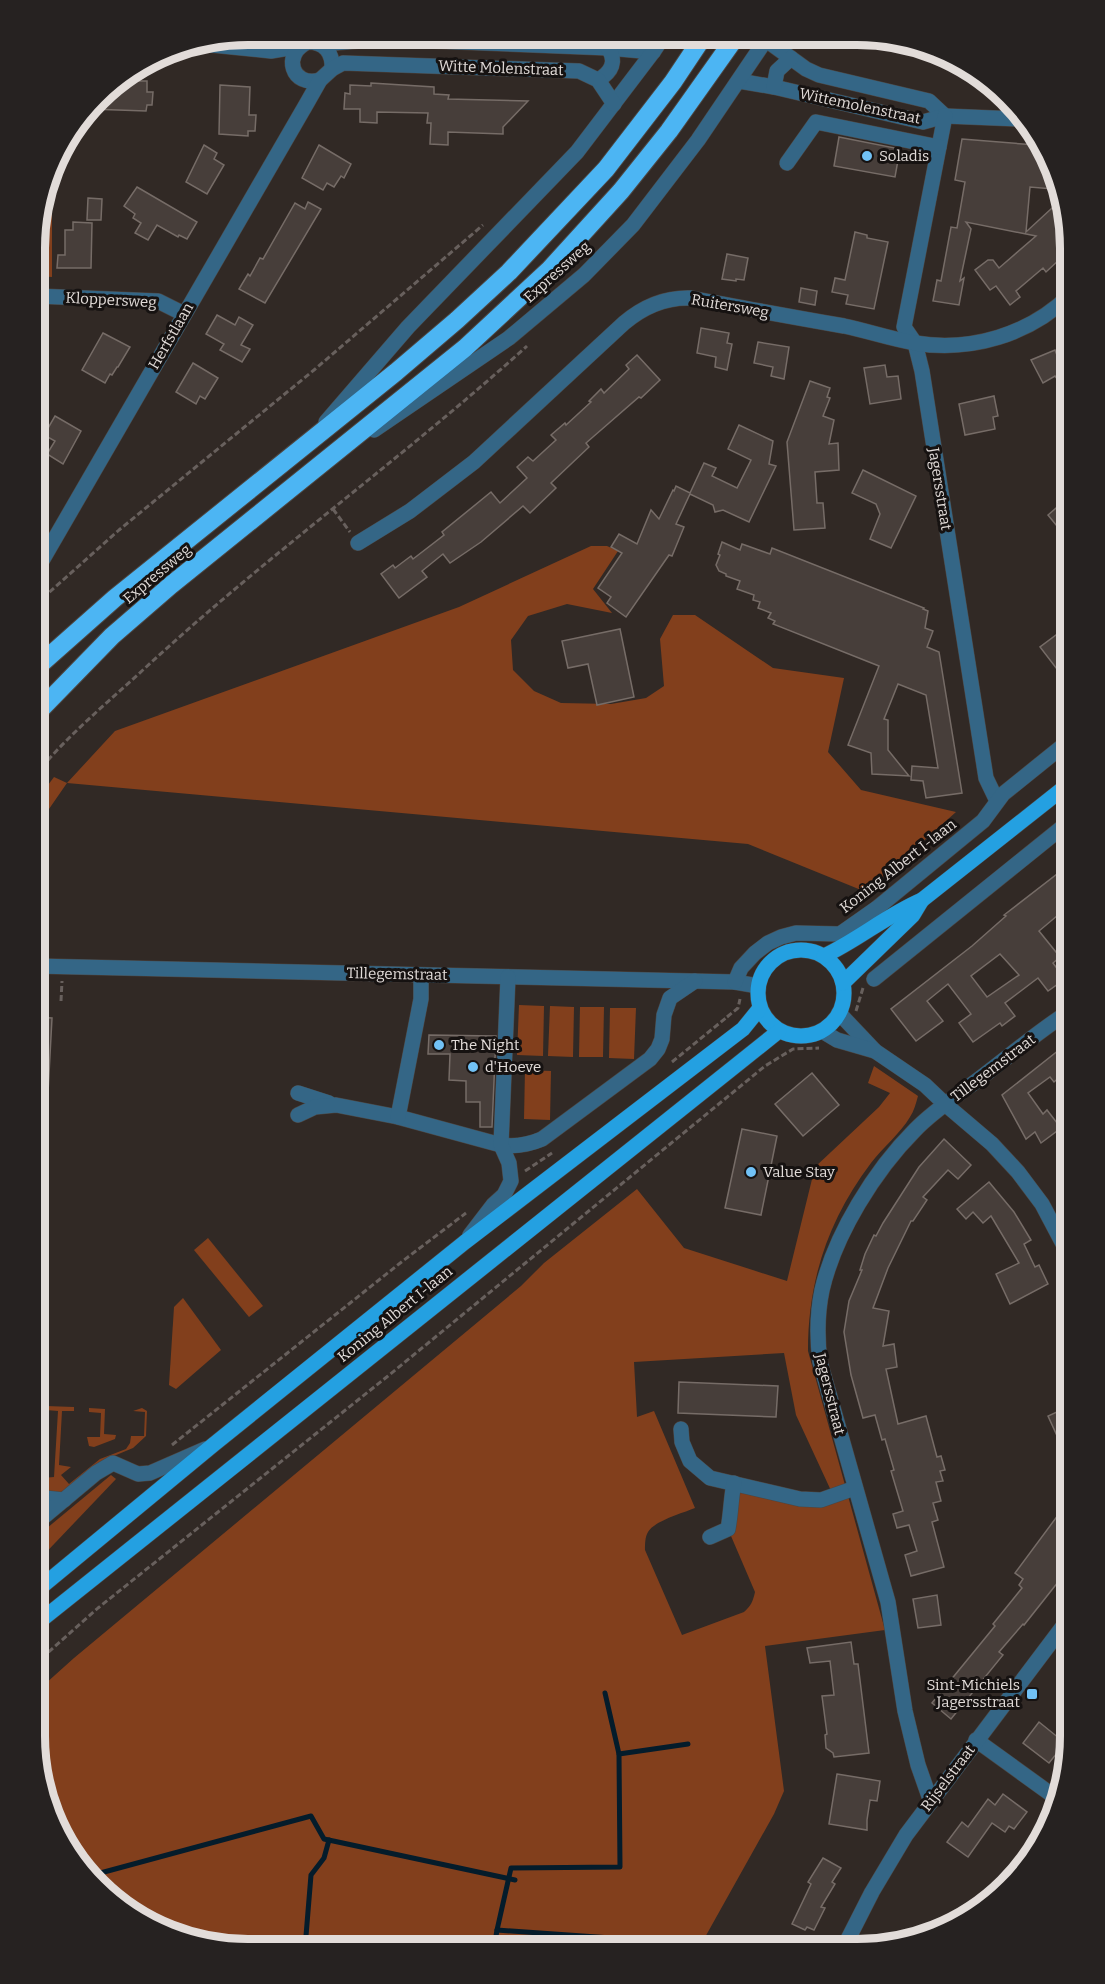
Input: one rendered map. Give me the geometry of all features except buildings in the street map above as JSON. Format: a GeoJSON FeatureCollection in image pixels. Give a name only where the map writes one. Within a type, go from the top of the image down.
{"type":"FeatureCollection","features":[{"type":"Feature","properties":{"kind":"highway","name":"Expressweg"},"geometry":{"type":"LineString","coordinates":[[45,660],[115,598],[396,372],[457,320],[529,253],[606,169],[644,122],[697,45]]}},
{"type":"Feature","properties":{"kind":"highway","name":"Expressweg"},"geometry":{"type":"LineString","coordinates":[[45,705],[112,636],[171,585],[465,348],[572,246],[621,191],[669,131],[730,45]]}},
{"type":"Feature","properties":{"kind":"main road"},"geometry":{"type":"LineString","coordinates":[[843,983],[922,900],[1060,791]]}},
{"type":"Feature","properties":{"kind":"main road"},"geometry":{"type":"LineString","coordinates":[[824,956],[910,911]]}},
{"type":"Feature","properties":{"kind":"main road"},"geometry":{"type":"LineString","coordinates":[[788,951],[812,951],[824,956],[833,964],[843,983],[844,1019],[822,1031],[802,1037],[779,1031],[764,1017],[757,998],[761,974],[777,956],[788,951]]}},
{"type":"Feature","properties":{"kind":"main road","name":"Koning Albert I-laan"},"geometry":{"type":"LineString","coordinates":[[45,1584],[465,1242],[743,1029],[760,1008]]}},
{"type":"Feature","properties":{"kind":"main road","name":"Koning Albert I-laan"},"geometry":{"type":"LineString","coordinates":[[45,1617],[779,1031]]}},
{"type":"Feature","properties":{"kind":"street"},"geometry":{"type":"LineString","coordinates":[[271,51],[296,72],[313,82],[320,80],[332,69],[331,55],[323,45]]}},
{"type":"Feature","properties":{"kind":"street"},"geometry":{"type":"LineString","coordinates":[[533,45],[654,52]]}},
{"type":"Feature","properties":{"kind":"street","name":"Expressweg"},"geometry":{"type":"LineString","coordinates":[[314,436],[408,327],[577,152],[611,100],[658,45]]}},
{"type":"Feature","properties":{"kind":"street","name":"Expressweg"},"geometry":{"type":"LineString","coordinates":[[311,472],[509,338],[584,275],[633,225],[698,140],[762,45]]}},
{"type":"Feature","properties":{"kind":"street","name":"Wittemolenstraat"},"geometry":{"type":"LineString","coordinates":[[774,45],[819,75],[929,101],[945,116]]}},
{"type":"Feature","properties":{"kind":"street"},"geometry":{"type":"LineString","coordinates":[[227,47],[271,51],[301,46]]}},
{"type":"Feature","properties":{"kind":"street"},"geometry":{"type":"LineString","coordinates":[[301,46],[293,57],[296,72],[306,87],[307,103]]}},
{"type":"Feature","properties":{"kind":"street"},"geometry":{"type":"LineString","coordinates":[[608,48],[613,56],[613,64],[610,71],[598,80],[611,100]]}},
{"type":"Feature","properties":{"kind":"street"},"geometry":{"type":"LineString","coordinates":[[774,87],[777,71],[791,58]]}},
{"type":"Feature","properties":{"kind":"street","name":"Witte Molenstraat"},"geometry":{"type":"LineString","coordinates":[[332,69],[343,63],[384,63],[579,71],[598,80]]}},
{"type":"Feature","properties":{"kind":"street","name":"Herfstlaan"},"geometry":{"type":"LineString","coordinates":[[45,555],[320,80]]}},
{"type":"Feature","properties":{"kind":"street","name":"Wittemolenstraat"},"geometry":{"type":"LineString","coordinates":[[739,81],[923,122],[945,116],[1014,119]]}},
{"type":"Feature","properties":{"kind":"street"},"geometry":{"type":"LineString","coordinates":[[945,116],[903,327],[915,343],[966,346],[986,342],[1033,323],[1060,303]]}},
{"type":"Feature","properties":{"kind":"street"},"geometry":{"type":"LineString","coordinates":[[787,163],[816,122],[939,147]]}},
{"type":"Feature","properties":{"kind":"street","name":"Kloppersweg"},"geometry":{"type":"LineString","coordinates":[[45,296],[158,301],[184,314]]}},
{"type":"Feature","properties":{"kind":"street","name":"Ruitersweg"},"geometry":{"type":"LineString","coordinates":[[358,543],[410,511],[474,462],[624,323],[646,307],[659,302],[673,298],[691,298],[847,327],[915,343]]}},
{"type":"Feature","properties":{"kind":"street","name":"Jagersstraat"},"geometry":{"type":"LineString","coordinates":[[915,343],[922,371],[986,778],[997,801]]}},
{"type":"Feature","properties":{"kind":"street","name":"Koning Albert I-laan"},"geometry":{"type":"LineString","coordinates":[[735,982],[741,968],[755,952],[768,943],[796,933],[840,934],[877,908],[983,821],[1004,794],[1060,748]]}},
{"type":"Feature","properties":{"kind":"street"},"geometry":{"type":"LineString","coordinates":[[874,979],[1060,829]]}},
{"type":"Feature","properties":{"kind":"street"},"geometry":{"type":"LineString","coordinates":[[910,911],[930,933]]}},
{"type":"Feature","properties":{"kind":"street","name":"Tillegemstraat"},"geometry":{"type":"LineString","coordinates":[[45,966],[735,982],[758,986]]}},
{"type":"Feature","properties":{"kind":"street"},"geometry":{"type":"LineString","coordinates":[[398,1117],[421,999],[421,975]]}},
{"type":"Feature","properties":{"kind":"street"},"geometry":{"type":"LineString","coordinates":[[465,1242],[494,1204],[504,1195],[511,1181],[509,1163],[501,1145],[508,977]]}},
{"type":"Feature","properties":{"kind":"street"},"geometry":{"type":"LineString","coordinates":[[657,981],[670,999]]}},
{"type":"Feature","properties":{"kind":"street"},"geometry":{"type":"LineString","coordinates":[[298,1092],[336,1105],[398,1117],[501,1145],[529,1145],[542,1139],[650,1059],[662,1040],[664,1015],[670,999],[695,981]]}},
{"type":"Feature","properties":{"kind":"street","name":"Tillegemstraat"},"geometry":{"type":"LineString","coordinates":[[945,1104],[1060,1018]]}},
{"type":"Feature","properties":{"kind":"street"},"geometry":{"type":"LineString","coordinates":[[844,1019],[874,1051],[925,1085],[992,1144],[1025,1181],[1053,1221],[1060,1236]]}},
{"type":"Feature","properties":{"kind":"street"},"geometry":{"type":"LineString","coordinates":[[822,1031],[837,1040],[874,1051]]}},
{"type":"Feature","properties":{"kind":"street","name":"Jagersstraat"},"geometry":{"type":"LineString","coordinates":[[931,1802],[918,1765],[905,1711],[888,1602],[820,1362],[818,1336],[822,1290],[833,1257],[856,1210],[897,1149],[916,1128],[945,1104]]}},
{"type":"Feature","properties":{"kind":"street"},"geometry":{"type":"LineString","coordinates":[[298,1115],[315,1107],[336,1105]]}},
{"type":"Feature","properties":{"kind":"street"},"geometry":{"type":"LineString","coordinates":[[681,1429],[682,1442],[690,1461],[710,1478],[800,1499],[820,1500],[855,1488]]}},
{"type":"Feature","properties":{"kind":"street"},"geometry":{"type":"LineString","coordinates":[[45,1516],[96,1473],[113,1463],[138,1474],[150,1473],[213,1445]]}},
{"type":"Feature","properties":{"kind":"street"},"geometry":{"type":"LineString","coordinates":[[710,1537],[728,1529],[734,1483]]}},
{"type":"Feature","properties":{"kind":"street"},"geometry":{"type":"LineString","coordinates":[[45,1498],[64,1500]]}},
{"type":"Feature","properties":{"kind":"street","name":"Rijselstraat"},"geometry":{"type":"LineString","coordinates":[[848,1939],[872,1892],[906,1835],[1060,1630]]}},
{"type":"Feature","properties":{"kind":"street"},"geometry":{"type":"LineString","coordinates":[[976,1740],[1051,1794]]}},
{"type":"Feature","properties":{"kind":"path"},"geometry":{"type":"LineString","coordinates":[[45,596],[119,530],[314,370],[485,223]]}},
{"type":"Feature","properties":{"kind":"path"},"geometry":{"type":"LineString","coordinates":[[45,765],[198,619],[430,429],[526,346]]}},
{"type":"Feature","properties":{"kind":"path"},"geometry":{"type":"LineString","coordinates":[[333,509],[358,543]]}},
{"type":"Feature","properties":{"kind":"path"},"geometry":{"type":"LineString","coordinates":[[844,1019],[856,1012],[862,989],[874,979]]}},
{"type":"Feature","properties":{"kind":"path"},"geometry":{"type":"LineString","coordinates":[[665,1067],[727,1017]]}},
{"type":"Feature","properties":{"kind":"path"},"geometry":{"type":"LineString","coordinates":[[45,1655],[98,1608],[388,1376],[765,1066],[793,1049],[824,1047],[837,1040]]}},
{"type":"Feature","properties":{"kind":"path"},"geometry":{"type":"LineString","coordinates":[[511,1181],[557,1150]]}},
{"type":"Feature","properties":{"kind":"path"},"geometry":{"type":"LineString","coordinates":[[170,1447],[469,1210]]}},
{"type":"Feature","properties":{"kind":"shaded area"},"geometry":{"type":"Polygon","coordinates":[[[52,195],[52,277],[45,277],[45,248],[52,195]]]}},
{"type":"Feature","properties":{"kind":"shaded area"},"geometry":{"type":"Polygon","coordinates":[[[591,546],[607,546],[618,551],[593,589],[612,613],[567,604],[528,616],[511,640],[513,670],[534,691],[561,703],[611,704],[646,698],[664,686],[660,639],[673,615],[695,615],[773,668],[844,678],[828,752],[861,790],[956,812],[866,892],[748,844],[67,783],[115,731],[459,607],[591,546]]]}},
{"type":"Feature","properties":{"kind":"shaded area"},"geometry":{"type":"Polygon","coordinates":[[[54,777],[67,783],[45,815],[45,789],[54,777]]]}},
{"type":"Feature","properties":{"kind":"shaded area"},"geometry":{"type":"Polygon","coordinates":[[[519,1005],[544,1006],[543,1056],[517,1055],[519,1005]]]}},
{"type":"Feature","properties":{"kind":"shaded area"},"geometry":{"type":"Polygon","coordinates":[[[550,1006],[574,1007],[573,1057],[548,1056],[550,1006]]]}},
{"type":"Feature","properties":{"kind":"shaded area"},"geometry":{"type":"Polygon","coordinates":[[[580,1007],[604,1007],[603,1057],[579,1057],[580,1007]]]}},
{"type":"Feature","properties":{"kind":"shaded area"},"geometry":{"type":"Polygon","coordinates":[[[610,1008],[636,1008],[634,1059],[609,1058],[610,1008]]]}},
{"type":"Feature","properties":{"kind":"shaded area"},"geometry":{"type":"Polygon","coordinates":[[[874,1066],[918,1096],[910,1117],[871,1163],[843,1206],[832,1229],[823,1252],[812,1300],[808,1351],[885,1630],[765,1646],[784,1791],[774,1814],[704,1939],[248,1939],[222,1937],[170,1924],[146,1912],[114,1889],[79,1849],[56,1801],[47,1762],[45,1684],[521,1286],[544,1263],[637,1189],[684,1248],[787,1281],[815,1167],[879,1107],[890,1093],[868,1083],[874,1066]],[[784,1353],[634,1362],[637,1417],[654,1411],[695,1508],[656,1524],[648,1532],[645,1541],[645,1550],[682,1635],[744,1612],[753,1598],[755,1592],[728,1529],[734,1483],[800,1499],[833,1495],[796,1415],[784,1353]]]}},
{"type":"Feature","properties":{"kind":"shaded area"},"geometry":{"type":"Polygon","coordinates":[[[525,1070],[551,1071],[550,1120],[524,1119],[525,1070]]]}},
{"type":"Feature","properties":{"kind":"shaded area"},"geometry":{"type":"Polygon","coordinates":[[[208,1238],[263,1306],[249,1317],[194,1250],[208,1238]]]}},
{"type":"Feature","properties":{"kind":"shaded area"},"geometry":{"type":"Polygon","coordinates":[[[183,1298],[221,1350],[176,1389],[169,1385],[174,1307],[183,1298]]]}},
{"type":"Feature","properties":{"kind":"shaded area"},"geometry":{"type":"Polygon","coordinates":[[[46,1406],[74,1407],[74,1411],[62,1411],[59,1465],[71,1467],[61,1475],[69,1484],[100,1459],[126,1449],[131,1436],[144,1436],[145,1412],[133,1411],[142,1408],[147,1411],[146,1436],[133,1448],[109,1458],[62,1493],[45,1492],[45,1478],[54,1477],[58,1411],[46,1410],[46,1406]]]}},
{"type":"Feature","properties":{"kind":"shaded area"},"geometry":{"type":"Polygon","coordinates":[[[89,1408],[105,1409],[104,1434],[116,1435],[115,1439],[94,1447],[89,1446],[87,1437],[100,1437],[101,1413],[89,1412],[89,1408]]]}},
{"type":"Feature","properties":{"kind":"shaded area"},"geometry":{"type":"Polygon","coordinates":[[[111,1475],[116,1479],[45,1554],[45,1530],[111,1475]]]}},
{"type":"Feature","properties":{"kind":"waterway"},"geometry":{"type":"LineString","coordinates":[[605,1693],[619,1754]]}},
{"type":"Feature","properties":{"kind":"waterway"},"geometry":{"type":"LineString","coordinates":[[625,1939],[497,1930],[511,1868],[620,1867],[619,1754],[688,1744]]}},
{"type":"Feature","properties":{"kind":"waterway"},"geometry":{"type":"LineString","coordinates":[[99,1874],[311,1816],[324,1839],[515,1880]]}},
{"type":"Feature","properties":{"kind":"waterway"},"geometry":{"type":"LineString","coordinates":[[306,1939],[311,1875],[324,1858],[329,1840]]}},
{"type":"Feature","properties":{"kind":"waterway"},"geometry":{"type":"LineString","coordinates":[[496,1939],[497,1930]]}},
{"type":"Feature","properties":{"kind":"place","name":"Soladis"},"geometry":{"type":"Point","coordinates":[867,156]}},
{"type":"Feature","properties":{"kind":"place","name":"The Night"},"geometry":{"type":"Point","coordinates":[439,1045]}},
{"type":"Feature","properties":{"kind":"place","name":"d'Hoeve"},"geometry":{"type":"Point","coordinates":[473,1067]}},
{"type":"Feature","properties":{"kind":"place","name":"Value Stay"},"geometry":{"type":"Point","coordinates":[751,1172]}},
{"type":"Feature","properties":{"kind":"place","name":"Sint-Michiels Jagersstraat"},"geometry":{"type":"Point","coordinates":[1032,1694]}}]}
